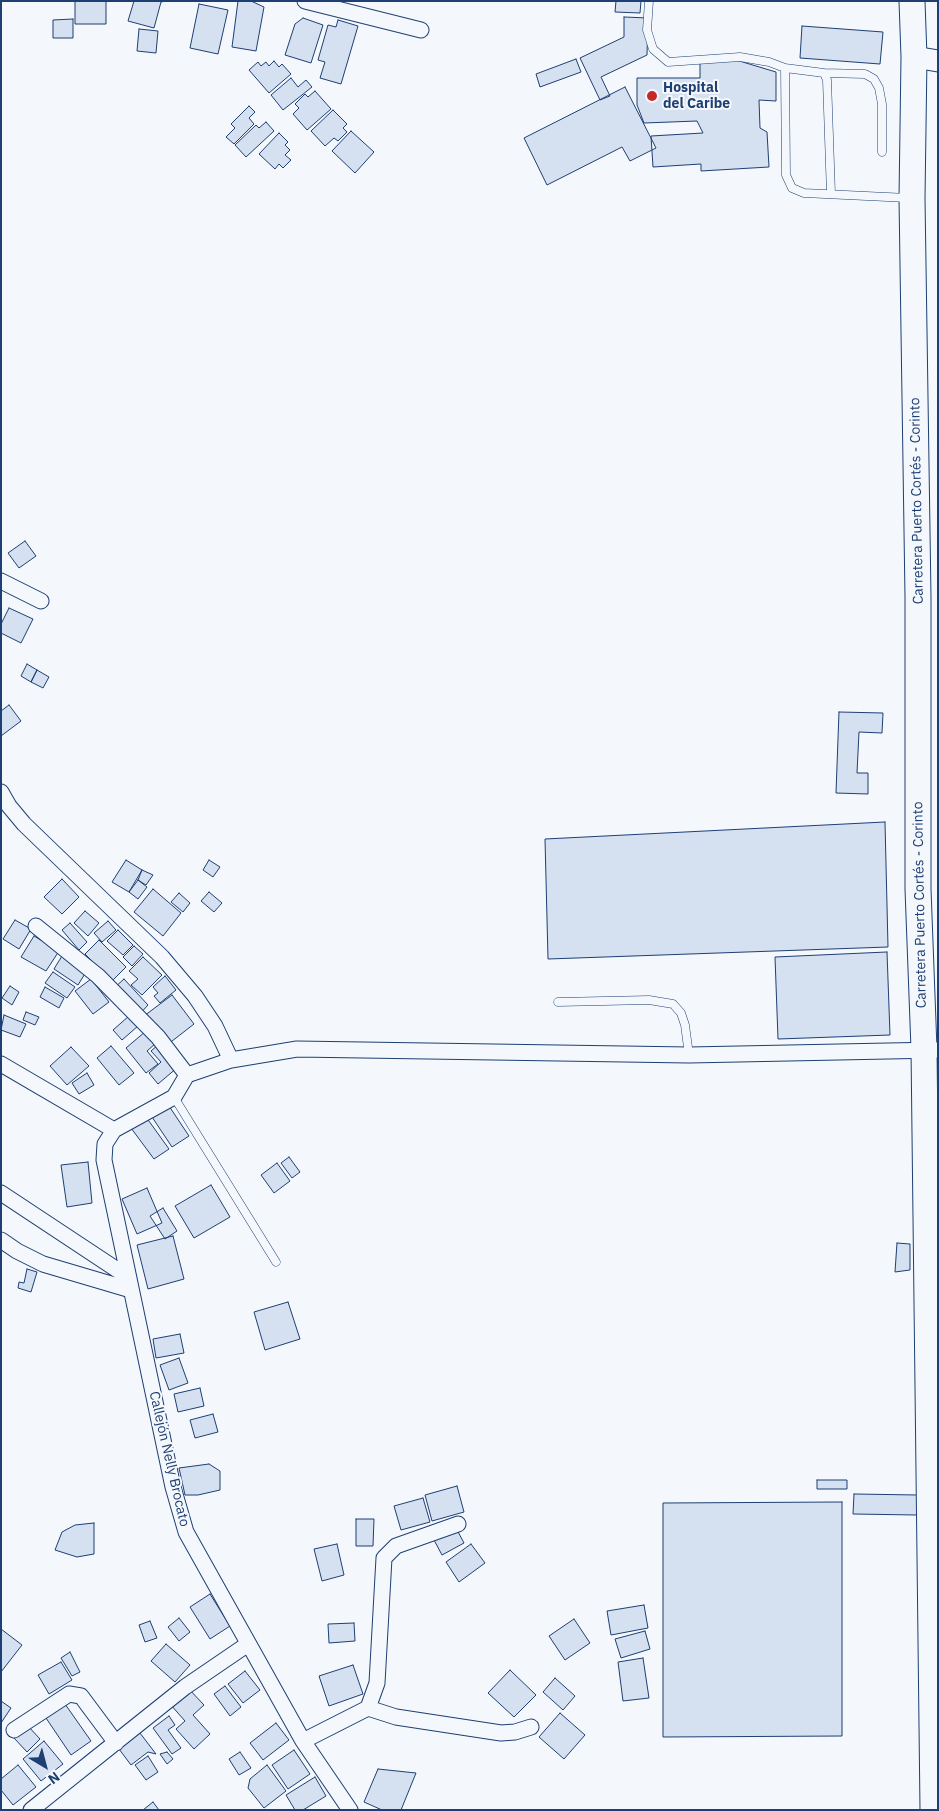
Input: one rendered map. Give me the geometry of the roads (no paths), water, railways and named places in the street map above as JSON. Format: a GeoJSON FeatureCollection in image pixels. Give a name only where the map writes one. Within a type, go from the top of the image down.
{"type":"FeatureCollection","features":[{"type":"Feature","properties":{"kind":"highway","name":"Carretera Puerto Cortés - Corinto"},"geometry":{"type":"LineString","coordinates":[[912,1],[926,59],[912,198],[918,597],[918,889],[931,1050],[934,1810]]}},
{"type":"Feature","properties":{"kind":"street"},"geometry":{"type":"LineString","coordinates":[[305,1],[421,30]]}},
{"type":"Feature","properties":{"kind":"street"},"geometry":{"type":"LineString","coordinates":[[1,581],[41,602]]}},
{"type":"Feature","properties":{"kind":"street"},"geometry":{"type":"LineString","coordinates":[[1,792],[8,806],[24,824],[162,957],[195,996],[215,1026],[231,1060]]}},
{"type":"Feature","properties":{"kind":"street"},"geometry":{"type":"LineString","coordinates":[[36,926],[98,976],[158,1038],[187,1076]]}},
{"type":"Feature","properties":{"kind":"street"},"geometry":{"type":"LineString","coordinates":[[1,1064],[114,1130],[174,1097],[187,1076],[231,1060],[297,1050],[689,1055],[931,1050]]}},
{"type":"Feature","properties":{"kind":"street","name":"Callejón Nelly Brocato"},"geometry":{"type":"LineString","coordinates":[[114,1130],[106,1144],[104,1160],[173,1487],[186,1532],[303,1741],[350,1810]]}},
{"type":"Feature","properties":{"kind":"street"},"geometry":{"type":"LineString","coordinates":[[1,1193],[130,1283]]}},
{"type":"Feature","properties":{"kind":"street"},"geometry":{"type":"LineString","coordinates":[[1,1240],[16,1251],[43,1264],[130,1283]]}},
{"type":"Feature","properties":{"kind":"street"},"geometry":{"type":"LineString","coordinates":[[368,1708],[376,1683],[384,1558],[396,1546],[458,1524]]}},
{"type":"Feature","properties":{"kind":"street"},"geometry":{"type":"LineString","coordinates":[[31,1810],[185,1687],[248,1644]]}},
{"type":"Feature","properties":{"kind":"street"},"geometry":{"type":"LineString","coordinates":[[14,1730],[69,1694],[81,1696],[116,1743]]}},
{"type":"Feature","properties":{"kind":"street"},"geometry":{"type":"LineString","coordinates":[[303,1741],[368,1708],[396,1716],[501,1733],[515,1732],[531,1727]]}},
{"type":"Feature","properties":{"kind":"lane"},"geometry":{"type":"LineString","coordinates":[[649,1],[647,30],[653,49],[668,62],[740,57],[769,62],[785,68],[824,73],[865,74],[874,79],[879,88],[882,104],[882,152]]}},
{"type":"Feature","properties":{"kind":"lane"},"geometry":{"type":"LineString","coordinates":[[785,68],[786,175],[792,188],[804,193],[912,198]]}},
{"type":"Feature","properties":{"kind":"lane"},"geometry":{"type":"LineString","coordinates":[[824,73],[829,88],[831,194]]}},
{"type":"Feature","properties":{"kind":"lane"},"geometry":{"type":"LineString","coordinates":[[558,1002],[649,1000],[673,1004],[681,1013],[685,1025],[689,1055]]}},
{"type":"Feature","properties":{"kind":"lane"},"geometry":{"type":"LineString","coordinates":[[174,1097],[276,1262]]}},
{"type":"Feature","properties":{"kind":"place","name":"Hospital del Caribe"},"geometry":{"type":"Point","coordinates":[652,96]}}]}
